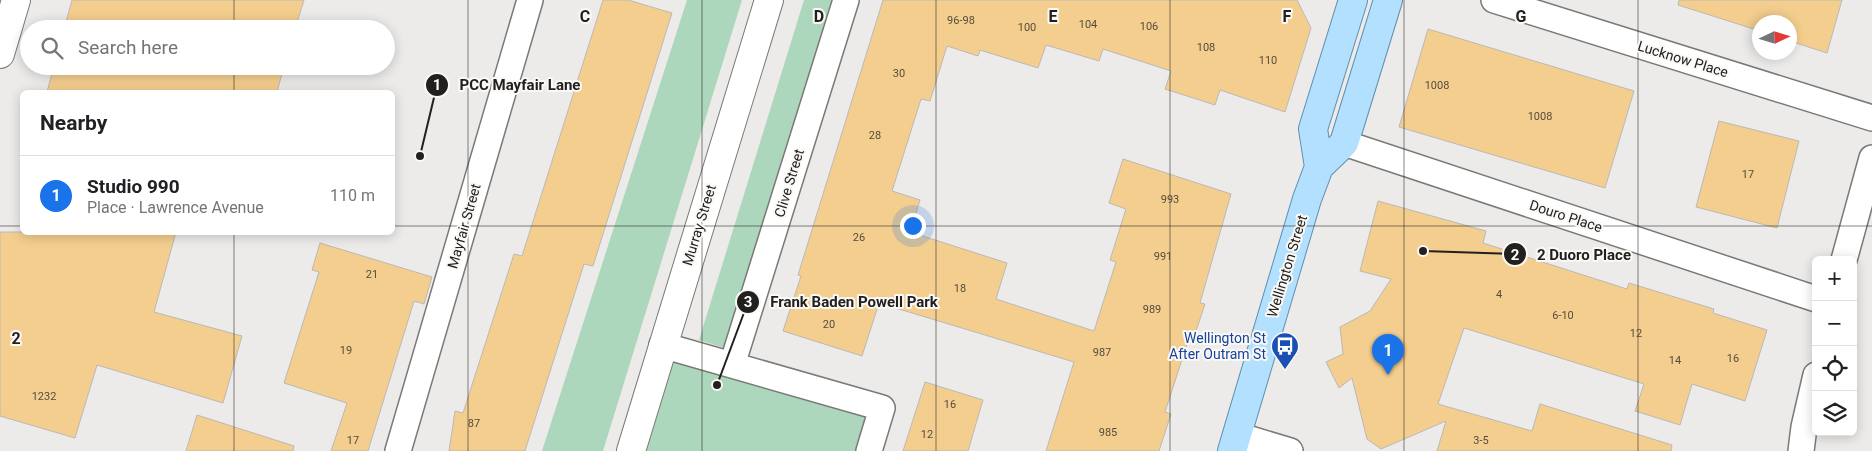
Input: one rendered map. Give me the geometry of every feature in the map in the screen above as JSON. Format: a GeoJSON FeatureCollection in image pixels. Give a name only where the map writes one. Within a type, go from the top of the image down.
{"type":"FeatureCollection","features":[{"type":"Feature","properties":{"kind":"main road"},"geometry":{"type":"LineString","coordinates":[[0,54],[16,0]]}},
{"type":"Feature","properties":{"kind":"main road","name":"Murray Street"},"geometry":{"type":"LineString","coordinates":[[631,451],[769,0]]}},
{"type":"Feature","properties":{"kind":"main road","name":"Wellington Street"},"geometry":{"type":"LineString","coordinates":[[1234,443],[1319,167],[1313,129],[1353,0]]}},
{"type":"Feature","properties":{"kind":"main road","name":"Wellington Street"},"geometry":{"type":"LineString","coordinates":[[1319,167],[1344,143],[1388,0]]}},
{"type":"Feature","properties":{"kind":"street","name":"Mayfair Street"},"geometry":{"type":"LineString","coordinates":[[398,451],[530,0]]}},
{"type":"Feature","properties":{"kind":"street","name":"Clive Street"},"geometry":{"type":"LineString","coordinates":[[732,365],[846,0]]}},
{"type":"Feature","properties":{"kind":"street","name":"Lucknow Place"},"geometry":{"type":"LineString","coordinates":[[1494,0],[1872,118]]}},
{"type":"Feature","properties":{"kind":"street","name":"Douro Place"},"geometry":{"type":"LineString","coordinates":[[1344,143],[1812,298]]}},
{"type":"Feature","properties":{"kind":"street"},"geometry":{"type":"LineString","coordinates":[[1845,256],[1872,158]]}},
{"type":"Feature","properties":{"kind":"street"},"geometry":{"type":"LineString","coordinates":[[662,345],[882,408],[869,451]]}},
{"type":"Feature","properties":{"kind":"street"},"geometry":{"type":"LineString","coordinates":[[1801,451],[1812,391]]}},
{"type":"Feature","properties":{"kind":"street"},"geometry":{"type":"LineString","coordinates":[[1234,443],[1290,451]]}},
{"type":"Feature","properties":{"kind":"green space"},"geometry":{"type":"Polygon","coordinates":[[[687,0],[742,0],[603,451],[542,451],[687,0]]]}},
{"type":"Feature","properties":{"kind":"green space"},"geometry":{"type":"Polygon","coordinates":[[[804,0],[838,0],[728,349],[699,340],[804,0]]]}},
{"type":"Feature","properties":{"kind":"green space"},"geometry":{"type":"Polygon","coordinates":[[[672,357],[867,414],[855,451],[644,451],[672,357]]]}},
{"type":"Feature","properties":{"kind":"building"},"geometry":{"type":"Polygon","coordinates":[[[72,0],[304,0],[298,20],[66,20],[72,0]]]}},
{"type":"Feature","properties":{"kind":"building"},"geometry":{"type":"Polygon","coordinates":[[[603,0],[628,0],[672,13],[593,266],[584,264],[525,451],[449,451],[455,411],[463,413],[514,254],[522,256],[603,0]]]}},
{"type":"Feature","properties":{"kind":"building"},"geometry":{"type":"Polygon","coordinates":[[[883,0],[1297,0],[1311,28],[1285,112],[1220,90],[1215,105],[1165,89],[1171,71],[1103,49],[1099,61],[1046,45],[1038,68],[980,50],[978,56],[947,46],[930,101],[921,99],[892,191],[920,200],[910,232],[1007,263],[996,299],[1094,331],[1116,262],[1110,260],[1126,209],[1109,203],[1123,159],[1231,194],[1200,303],[1205,304],[1192,343],[1188,341],[1165,412],[1171,414],[1159,451],[1046,451],[1074,362],[879,303],[862,356],[783,331],[801,276],[798,275],[883,0]]]}},
{"type":"Feature","properties":{"kind":"building"},"geometry":{"type":"Polygon","coordinates":[[[1679,0],[1842,0],[1827,53],[1797,43],[1797,15],[1752,15],[1752,28],[1678,5],[1679,0]]]}},
{"type":"Feature","properties":{"kind":"building"},"geometry":{"type":"Polygon","coordinates":[[[1428,29],[1634,91],[1605,188],[1399,127],[1428,29]]]}},
{"type":"Feature","properties":{"kind":"building"},"geometry":{"type":"Polygon","coordinates":[[[52,75],[282,75],[278,90],[48,90],[52,75]]]}},
{"type":"Feature","properties":{"kind":"building"},"geometry":{"type":"Polygon","coordinates":[[[1719,121],[1799,141],[1777,228],[1696,207],[1719,121]]]}},
{"type":"Feature","properties":{"kind":"building"},"geometry":{"type":"Polygon","coordinates":[[[1378,201],[1486,231],[1483,243],[1627,289],[1629,283],[1714,309],[1713,313],[1767,330],[1745,401],[1692,384],[1680,425],[1635,411],[1644,384],[1464,328],[1438,404],[1532,431],[1540,404],[1672,445],[1671,451],[1437,451],[1446,421],[1381,449],[1367,439],[1352,378],[1339,388],[1326,362],[1343,354],[1340,327],[1370,311],[1391,279],[1360,271],[1378,201]]]}},
{"type":"Feature","properties":{"kind":"building"},"geometry":{"type":"Polygon","coordinates":[[[0,232],[20,232],[20,235],[175,235],[154,312],[242,336],[223,403],[97,365],[75,438],[0,416],[0,232]]]}},
{"type":"Feature","properties":{"kind":"building"},"geometry":{"type":"Polygon","coordinates":[[[320,243],[432,277],[424,304],[414,301],[368,451],[331,451],[347,403],[284,383],[319,272],[312,270],[320,243]]]}},
{"type":"Feature","properties":{"kind":"building"},"geometry":{"type":"Polygon","coordinates":[[[925,382],[983,400],[968,451],[903,451],[925,382]]]}},
{"type":"Feature","properties":{"kind":"building"},"geometry":{"type":"Polygon","coordinates":[[[197,415],[294,446],[293,451],[186,451],[197,415]]]}},
{"type":"Feature","properties":{"kind":"place","name":"PCC Mayfair Lane"},"geometry":{"type":"Point","coordinates":[420,156]}},
{"type":"Feature","properties":{"kind":"place","name":"2 Duoro Place"},"geometry":{"type":"Point","coordinates":[1423,251]}},
{"type":"Feature","properties":{"kind":"place","name":"Wellington St After Outram St"},"geometry":{"type":"Point","coordinates":[1285,370]}},
{"type":"Feature","properties":{"kind":"place","name":"Studio 990"},"geometry":{"type":"Point","coordinates":[1388,375]}},
{"type":"Feature","properties":{"kind":"place","name":"Frank Baden Powell Park"},"geometry":{"type":"Point","coordinates":[717,385]}}]}
